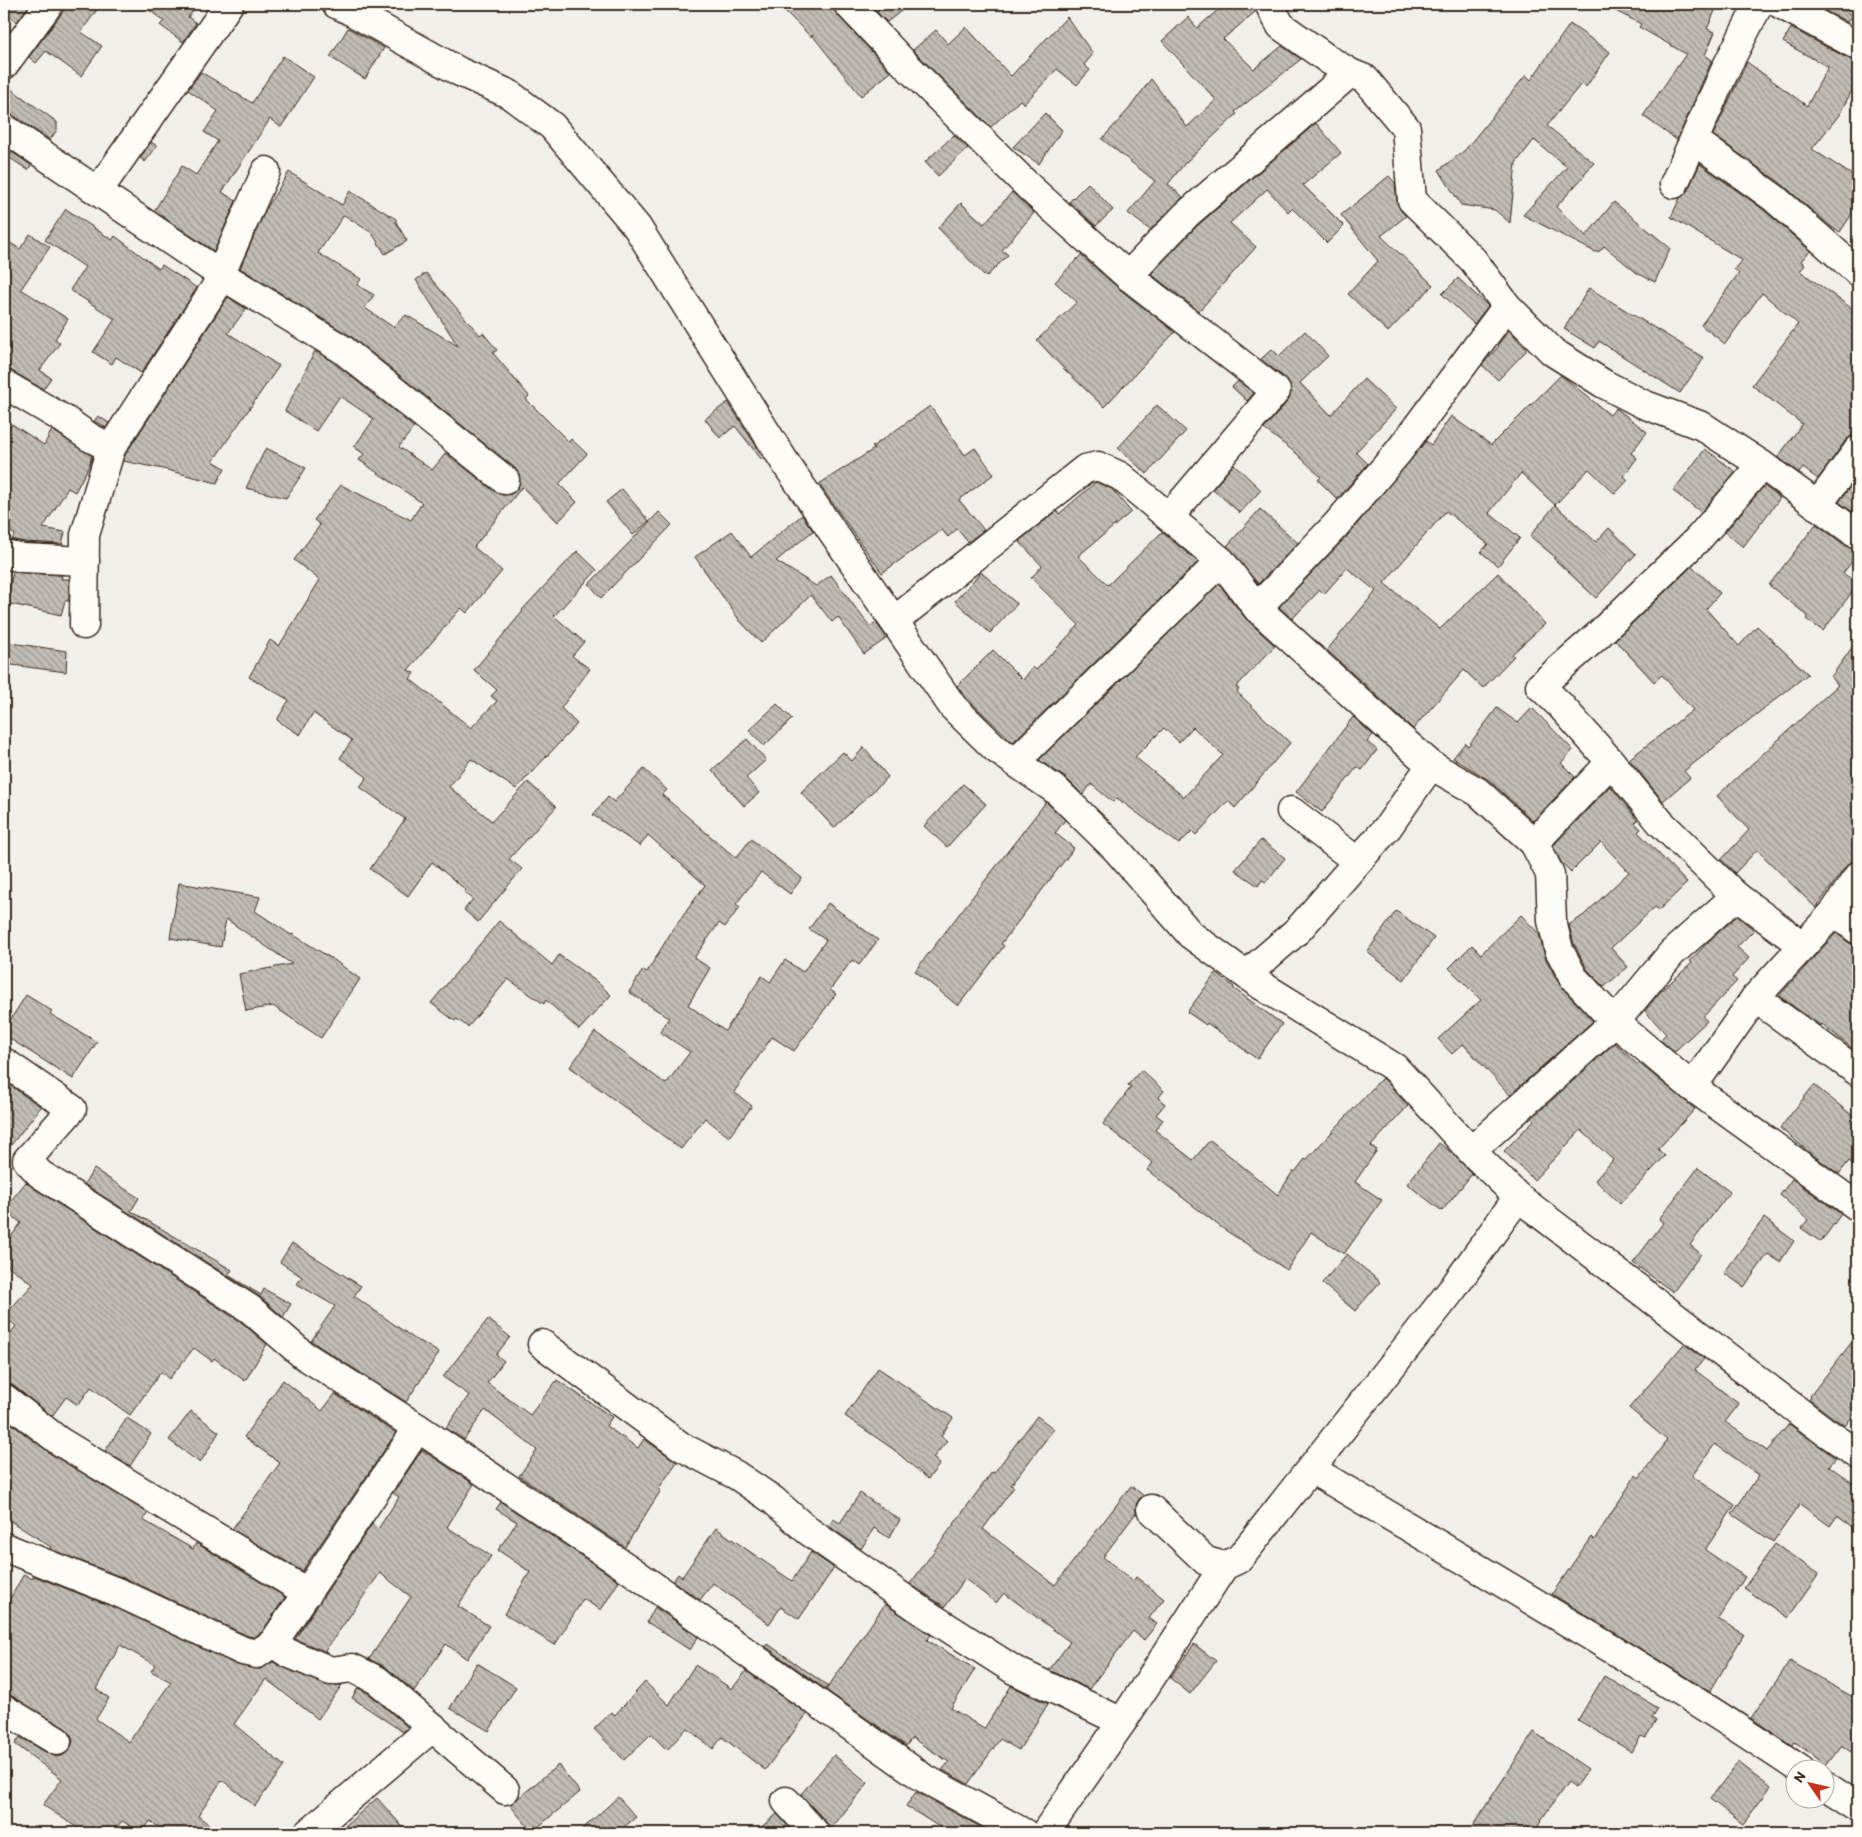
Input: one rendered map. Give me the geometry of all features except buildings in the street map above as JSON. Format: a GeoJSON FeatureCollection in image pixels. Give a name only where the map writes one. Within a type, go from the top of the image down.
{"type":"FeatureCollection","features":[{"type":"Feature","properties":{"kind":"street"},"geometry":{"type":"LineString","coordinates":[[4,65],[49,4]]}},
{"type":"Feature","properties":{"kind":"street"},"geometry":{"type":"LineString","coordinates":[[98,190],[229,4]]}},
{"type":"Feature","properties":{"kind":"street"},"geometry":{"type":"LineString","coordinates":[[336,4],[460,72],[509,94],[552,126],[637,227],[788,467],[953,707],[996,749],[1058,791],[1117,850],[1191,935],[1256,982],[1395,1068],[1471,1151],[1518,1197],[1823,1430],[1858,1454]]}},
{"type":"Feature","properties":{"kind":"street"},"geometry":{"type":"LineString","coordinates":[[848,4],[902,61],[1030,188],[1128,276],[1276,391],[1169,517]]}},
{"type":"Feature","properties":{"kind":"street"},"geometry":{"type":"LineString","coordinates":[[1268,4],[1281,26],[1350,73],[1365,79],[1406,128],[1412,200],[1473,260],[1507,306],[1553,352],[1643,404],[1702,426],[1762,465],[1858,535]]}},
{"type":"Feature","properties":{"kind":"street"},"geometry":{"type":"LineString","coordinates":[[1674,184],[1727,66],[1759,4]]}},
{"type":"Feature","properties":{"kind":"street"},"geometry":{"type":"LineString","coordinates":[[1790,6],[1858,46]]}},
{"type":"Feature","properties":{"kind":"street"},"geometry":{"type":"LineString","coordinates":[[1128,276],[1186,215],[1350,73]]}},
{"type":"Feature","properties":{"kind":"street"},"geometry":{"type":"LineString","coordinates":[[4,128],[223,276],[342,349],[505,480]]}},
{"type":"Feature","properties":{"kind":"street"},"geometry":{"type":"LineString","coordinates":[[1694,140],[1774,198],[1858,272]]}},
{"type":"Feature","properties":{"kind":"street"},"geometry":{"type":"LineString","coordinates":[[84,625],[85,535],[112,448],[223,276],[222,271],[266,171]]}},
{"type":"Feature","properties":{"kind":"street"},"geometry":{"type":"LineString","coordinates":[[1257,608],[1336,525],[1399,451],[1507,306]]}},
{"type":"Feature","properties":{"kind":"street"},"geometry":{"type":"LineString","coordinates":[[4,384],[65,420],[89,437],[112,448]]}},
{"type":"Feature","properties":{"kind":"street"},"geometry":{"type":"LineString","coordinates":[[1817,506],[1858,450]]}},
{"type":"Feature","properties":{"kind":"street"},"geometry":{"type":"LineString","coordinates":[[1762,465],[1699,538],[1596,637],[1540,686],[1611,762],[1662,823],[1736,896],[1803,946]]}},
{"type":"Feature","properties":{"kind":"street"},"geometry":{"type":"LineString","coordinates":[[894,620],[1086,469],[1098,466],[1120,476],[1221,561],[1257,608],[1431,765],[1478,792],[1534,843],[1550,874],[1552,921],[1559,950],[1574,978],[1615,1022],[1692,1087],[1858,1207]]}},
{"type":"Feature","properties":{"kind":"street"},"geometry":{"type":"LineString","coordinates":[[4,554],[23,558],[85,561]]}},
{"type":"Feature","properties":{"kind":"street"},"geometry":{"type":"LineString","coordinates":[[1015,762],[1221,561]]}},
{"type":"Feature","properties":{"kind":"street"},"geometry":{"type":"LineString","coordinates":[[1534,843],[1611,762]]}},
{"type":"Feature","properties":{"kind":"street"},"geometry":{"type":"LineString","coordinates":[[1247,974],[1298,930],[1388,827],[1431,765]]}},
{"type":"Feature","properties":{"kind":"street"},"geometry":{"type":"LineString","coordinates":[[1291,811],[1357,861]]}},
{"type":"Feature","properties":{"kind":"street"},"geometry":{"type":"LineString","coordinates":[[1692,1087],[1755,998],[1834,912],[1858,876]]}},
{"type":"Feature","properties":{"kind":"street"},"geometry":{"type":"LineString","coordinates":[[1471,1151],[1615,1022],[1672,953],[1736,896]]}},
{"type":"Feature","properties":{"kind":"street"},"geometry":{"type":"LineString","coordinates":[[1834,912],[1858,930]]}},
{"type":"Feature","properties":{"kind":"street"},"geometry":{"type":"LineString","coordinates":[[1755,998],[1858,1072]]}},
{"type":"Feature","properties":{"kind":"street"},"geometry":{"type":"LineString","coordinates":[[4,1062],[72,1109],[27,1160],[40,1174],[250,1309],[302,1354],[418,1428],[632,1571],[922,1777],[1024,1833]]}},
{"type":"Feature","properties":{"kind":"street"},"geometry":{"type":"LineString","coordinates":[[1046,1833],[1122,1722],[1224,1566],[1239,1559],[1311,1469],[1451,1291],[1518,1197]]}},
{"type":"Feature","properties":{"kind":"street"},"geometry":{"type":"LineString","coordinates":[[542,1344],[682,1447],[736,1475],[774,1500],[807,1530],[922,1611],[1014,1670],[1122,1722]]}},
{"type":"Feature","properties":{"kind":"street"},"geometry":{"type":"LineString","coordinates":[[4,1398],[59,1441],[308,1593]]}},
{"type":"Feature","properties":{"kind":"street"},"geometry":{"type":"LineString","coordinates":[[4,1547],[122,1594],[243,1651],[257,1654],[273,1643],[418,1428]]}},
{"type":"Feature","properties":{"kind":"street"},"geometry":{"type":"LineString","coordinates":[[1311,1469],[1587,1634],[1786,1760]]}},
{"type":"Feature","properties":{"kind":"street"},"geometry":{"type":"LineString","coordinates":[[1151,1509],[1206,1561],[1224,1566]]}},
{"type":"Feature","properties":{"kind":"street"},"geometry":{"type":"LineString","coordinates":[[273,1643],[288,1653],[330,1671],[352,1668],[377,1680],[504,1790]]}},
{"type":"Feature","properties":{"kind":"street"},"geometry":{"type":"LineString","coordinates":[[4,1709],[57,1741]]}},
{"type":"Feature","properties":{"kind":"street"},"geometry":{"type":"LineString","coordinates":[[308,1833],[433,1727]]}},
{"type":"Feature","properties":{"kind":"street"},"geometry":{"type":"LineString","coordinates":[[1834,1792],[1858,1808]]}},
{"type":"Feature","properties":{"kind":"street"},"geometry":{"type":"LineString","coordinates":[[786,1801],[815,1833]]}}]}
